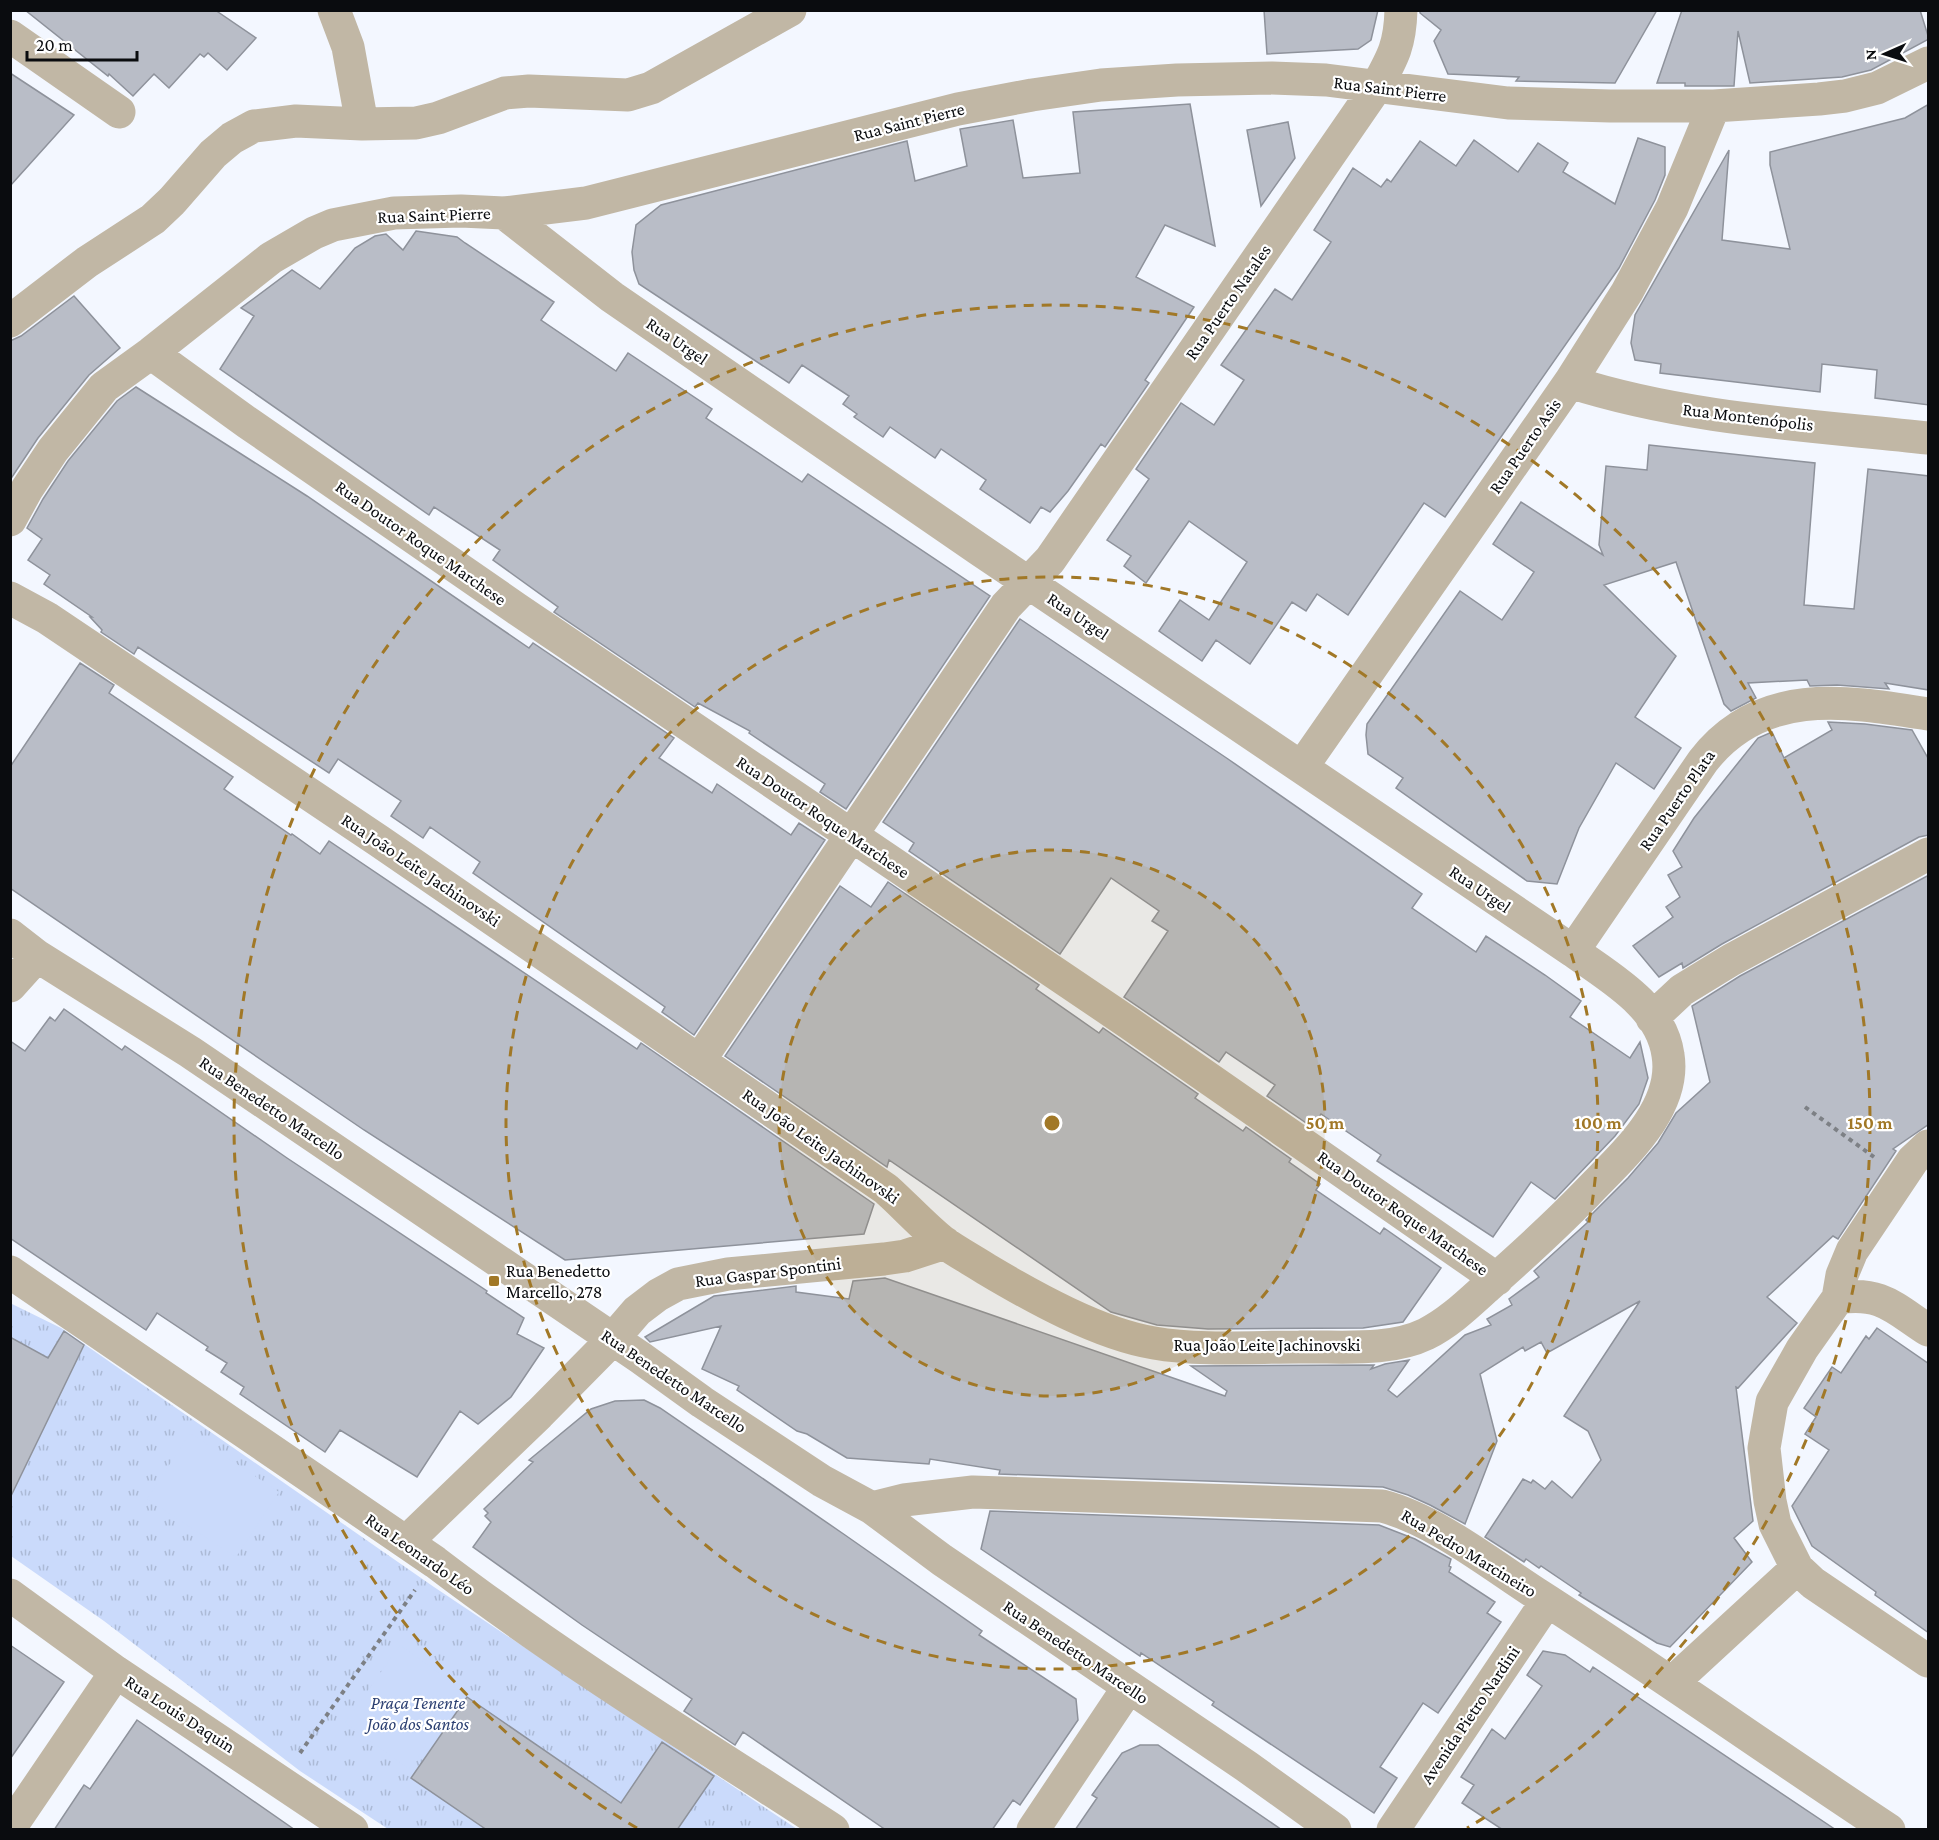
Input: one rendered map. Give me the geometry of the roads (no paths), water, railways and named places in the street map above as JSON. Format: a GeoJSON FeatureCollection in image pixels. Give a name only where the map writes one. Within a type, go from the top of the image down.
{"type":"FeatureCollection","features":[{"type":"Feature","properties":{"kind":"street"},"geometry":{"type":"LineString","coordinates":[[334,10],[348,47],[362,124]]}},
{"type":"Feature","properties":{"kind":"street"},"geometry":{"type":"LineString","coordinates":[[10,321],[87,262],[153,219],[213,154],[232,138],[254,126],[296,121],[362,124],[416,123],[438,118],[505,93],[529,91],[628,95],[651,88],[790,10]]}},
{"type":"Feature","properties":{"kind":"street","name":"Rua Puerto Natales"},"geometry":{"type":"LineString","coordinates":[[699,1061],[1006,606],[1050,560],[1377,86],[1395,55],[1400,35],[1401,10]]}},
{"type":"Feature","properties":{"kind":"street"},"geometry":{"type":"LineString","coordinates":[[10,36],[119,112]]}},
{"type":"Feature","properties":{"kind":"street","name":"Rua Saint Pierre"},"geometry":{"type":"LineString","coordinates":[[10,520],[46,460],[83,411],[105,387],[271,258],[314,233],[333,225],[394,213],[461,211],[504,213],[586,203],[958,109],[1101,85],[1177,80],[1272,78],[1326,80],[1508,103],[1714,106],[1845,96],[1877,88],[1929,63]]}},
{"type":"Feature","properties":{"kind":"street","name":"Rua Puerto Asis"},"geometry":{"type":"LineString","coordinates":[[1302,767],[1570,382],[1627,292],[1672,208],[1714,106]]}},
{"type":"Feature","properties":{"kind":"street","name":"Rua Urgel"},"geometry":{"type":"LineString","coordinates":[[504,213],[612,297],[1573,951],[1643,1005],[1653,1017]]}},
{"type":"Feature","properties":{"kind":"street","name":"Rua Doutor Roque Marchese"},"geometry":{"type":"LineString","coordinates":[[151,353],[488,589],[1138,1029],[1497,1279]]}},
{"type":"Feature","properties":{"kind":"street","name":"Rua Montenópolis"},"geometry":{"type":"LineString","coordinates":[[1570,382],[1613,396],[1728,417],[1929,438]]}},
{"type":"Feature","properties":{"kind":"street","name":"Rua João Leite Jachinovski"},"geometry":{"type":"LineString","coordinates":[[10,598],[47,618],[379,841],[886,1189],[945,1243],[1021,1290],[1066,1313],[1126,1337],[1185,1346],[1351,1346],[1386,1344],[1412,1339],[1427,1333],[1456,1315],[1552,1229],[1647,1128],[1666,1089],[1670,1071],[1668,1052],[1653,1017]]}},
{"type":"Feature","properties":{"kind":"street","name":"Rua Puerto Plata"},"geometry":{"type":"LineString","coordinates":[[1573,951],[1702,761],[1724,736],[1759,717],[1813,703],[1839,702],[1929,714]]}},
{"type":"Feature","properties":{"kind":"street"},"geometry":{"type":"LineString","coordinates":[[1653,1017],[1682,990],[1731,960],[1929,854]]}},
{"type":"Feature","properties":{"kind":"street","name":"Rua Benedetto Marcello"},"geometry":{"type":"LineString","coordinates":[[10,935],[37,956],[190,1052],[822,1481],[872,1508],[942,1560],[1246,1766],[1335,1830]]}},
{"type":"Feature","properties":{"kind":"street"},"geometry":{"type":"LineString","coordinates":[[10,986],[37,956]]}},
{"type":"Feature","properties":{"kind":"street"},"geometry":{"type":"LineString","coordinates":[[1924,1158],[1852,1251],[1842,1275],[1838,1298],[1808,1341],[1772,1402],[1764,1448],[1775,1524],[1797,1568],[1813,1583],[1929,1661]]}},
{"type":"Feature","properties":{"kind":"street","name":"Rua Gaspar Spontini"},"geometry":{"type":"LineString","coordinates":[[406,1542],[494,1459],[612,1340],[637,1311],[658,1295],[678,1284],[728,1274],[905,1256],[945,1243]]}},
{"type":"Feature","properties":{"kind":"street","name":"Rua Leonardo Léo"},"geometry":{"type":"LineString","coordinates":[[10,1272],[435,1562],[484,1600],[587,1670],[833,1830]]}},
{"type":"Feature","properties":{"kind":"street"},"geometry":{"type":"LineString","coordinates":[[1838,1298],[1862,1295],[1876,1298],[1929,1330]]}},
{"type":"Feature","properties":{"kind":"street","name":"Rua Pedro Marcineiro"},"geometry":{"type":"LineString","coordinates":[[872,1508],[904,1500],[972,1492],[1382,1506],[1409,1515],[1450,1538],[1672,1683],[1736,1729],[1889,1830]]}},
{"type":"Feature","properties":{"kind":"street"},"geometry":{"type":"LineString","coordinates":[[1672,1683],[1797,1568]]}},
{"type":"Feature","properties":{"kind":"street","name":"Rua Louis Daquin"},"geometry":{"type":"LineString","coordinates":[[10,1595],[116,1672],[352,1830]]}},
{"type":"Feature","properties":{"kind":"street","name":"Avenida Pietro Nardini"},"geometry":{"type":"LineString","coordinates":[[1393,1830],[1547,1601]]}},
{"type":"Feature","properties":{"kind":"street"},"geometry":{"type":"LineString","coordinates":[[10,1828],[116,1672]]}},
{"type":"Feature","properties":{"kind":"street"},"geometry":{"type":"LineString","coordinates":[[1033,1830],[1128,1688]]}},
{"type":"Feature","properties":{"kind":"place","name":"Rua Benedetto Marcello, 278"},"geometry":{"type":"Point","coordinates":[494,1281]}},
{"type":"Feature","properties":{"kind":"park label","name":"Praça Tenente João dos Santos"},"geometry":{"type":"Point","coordinates":[418,1713]}}]}
